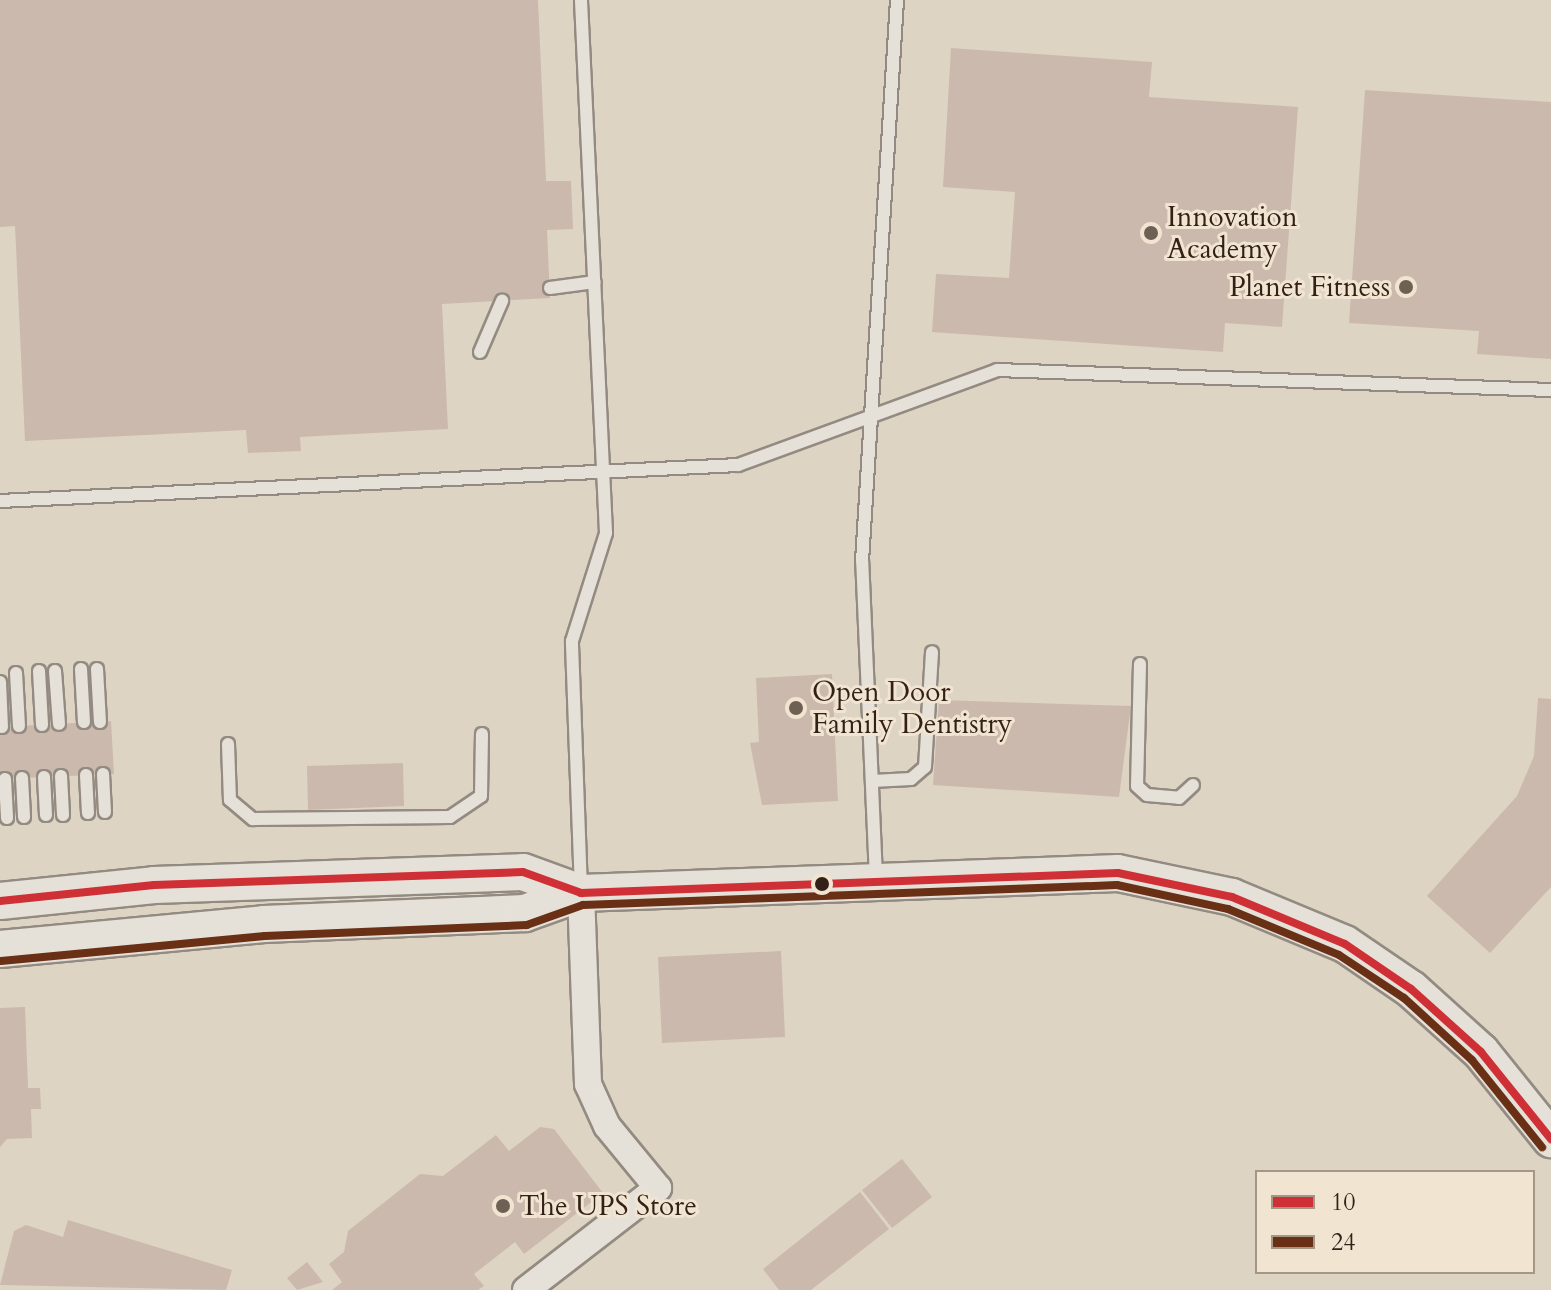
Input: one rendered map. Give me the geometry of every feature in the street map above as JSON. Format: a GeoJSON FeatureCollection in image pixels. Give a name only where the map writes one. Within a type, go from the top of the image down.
{"type":"FeatureCollection","features":[{"type":"Feature","properties":{"kind":"main road"},"geometry":{"type":"LineString","coordinates":[[0,901],[154,885],[523,872],[581,893]]}},
{"type":"Feature","properties":{"kind":"main road"},"geometry":{"type":"LineString","coordinates":[[0,949],[264,924],[525,913],[581,893],[876,878],[1118,873],[1232,897],[1345,944],[1411,989],[1481,1052],[1551,1139]]}},
{"type":"Feature","properties":{"kind":"street"},"geometry":{"type":"LineString","coordinates":[[526,1290],[658,1188],[607,1126],[588,1084],[581,893]]}},
{"type":"Feature","properties":{"kind":"lane"},"geometry":{"type":"LineString","coordinates":[[581,0],[605,473],[604,546],[572,641],[581,893]]}},
{"type":"Feature","properties":{"kind":"lane"},"geometry":{"type":"LineString","coordinates":[[876,878],[862,561],[897,0]]}},
{"type":"Feature","properties":{"kind":"lane"},"geometry":{"type":"LineString","coordinates":[[550,288],[595,282]]}},
{"type":"Feature","properties":{"kind":"lane"},"geometry":{"type":"LineString","coordinates":[[480,352],[502,301]]}},
{"type":"Feature","properties":{"kind":"lane"},"geometry":{"type":"LineString","coordinates":[[0,501],[738,465],[871,413],[997,370],[1551,390]]}},
{"type":"Feature","properties":{"kind":"lane"},"geometry":{"type":"LineString","coordinates":[[872,781],[911,779],[925,767],[932,652]]}},
{"type":"Feature","properties":{"kind":"lane"},"geometry":{"type":"LineString","coordinates":[[1140,664],[1137,786],[1147,795],[1179,798],[1193,785]]}},
{"type":"Feature","properties":{"kind":"lane"},"geometry":{"type":"LineString","coordinates":[[81,669],[84,722]]}},
{"type":"Feature","properties":{"kind":"lane"},"geometry":{"type":"LineString","coordinates":[[97,669],[100,722]]}},
{"type":"Feature","properties":{"kind":"lane"},"geometry":{"type":"LineString","coordinates":[[39,671],[42,725]]}},
{"type":"Feature","properties":{"kind":"lane"},"geometry":{"type":"LineString","coordinates":[[55,671],[59,724]]}},
{"type":"Feature","properties":{"kind":"lane"},"geometry":{"type":"LineString","coordinates":[[16,673],[19,726]]}},
{"type":"Feature","properties":{"kind":"lane"},"geometry":{"type":"LineString","coordinates":[[0,682],[2,727]]}},
{"type":"Feature","properties":{"kind":"lane"},"geometry":{"type":"LineString","coordinates":[[228,744],[230,800],[253,819],[450,817],[481,796],[482,734]]}},
{"type":"Feature","properties":{"kind":"lane"},"geometry":{"type":"LineString","coordinates":[[103,774],[105,812]]}},
{"type":"Feature","properties":{"kind":"lane"},"geometry":{"type":"LineString","coordinates":[[86,775],[88,813]]}},
{"type":"Feature","properties":{"kind":"lane"},"geometry":{"type":"LineString","coordinates":[[61,776],[63,815]]}},
{"type":"Feature","properties":{"kind":"lane"},"geometry":{"type":"LineString","coordinates":[[44,777],[46,815]]}},
{"type":"Feature","properties":{"kind":"lane"},"geometry":{"type":"LineString","coordinates":[[22,778],[24,817]]}},
{"type":"Feature","properties":{"kind":"lane"},"geometry":{"type":"LineString","coordinates":[[5,779],[7,818]]}},
{"type":"Feature","properties":{"kind":"building"},"geometry":{"type":"Polygon","coordinates":[[[0,0],[538,0],[546,181],[571,181],[573,229],[547,230],[550,298],[442,304],[448,429],[300,437],[301,451],[248,453],[246,430],[25,441],[15,226],[0,227],[0,0]]]}},
{"type":"Feature","properties":{"kind":"building","name":"Innovation Academy"},"geometry":{"type":"Polygon","coordinates":[[[951,48],[1152,62],[1149,97],[1298,107],[1282,327],[1225,323],[1223,352],[932,332],[936,274],[1009,278],[1015,192],[943,187],[951,48]]]}},
{"type":"Feature","properties":{"kind":"building"},"geometry":{"type":"Polygon","coordinates":[[[1365,90],[1551,102],[1551,359],[1477,354],[1479,331],[1349,323],[1365,90]]]}},
{"type":"Feature","properties":{"kind":"building"},"geometry":{"type":"Polygon","coordinates":[[[832,674],[838,801],[762,805],[750,743],[759,742],[756,678],[832,674]]]}},
{"type":"Feature","properties":{"kind":"building"},"geometry":{"type":"Polygon","coordinates":[[[1538,698],[1551,699],[1551,887],[1490,953],[1427,896],[1517,796],[1534,756],[1538,698]]]}},
{"type":"Feature","properties":{"kind":"building"},"geometry":{"type":"Polygon","coordinates":[[[939,700],[1131,706],[1119,797],[933,785],[939,700]]]}},
{"type":"Feature","properties":{"kind":"building"},"geometry":{"type":"Polygon","coordinates":[[[111,721],[114,774],[0,779],[0,727],[111,721]]]}},
{"type":"Feature","properties":{"kind":"building"},"geometry":{"type":"Polygon","coordinates":[[[403,763],[404,806],[308,810],[307,766],[403,763]]]}},
{"type":"Feature","properties":{"kind":"building"},"geometry":{"type":"Polygon","coordinates":[[[781,951],[785,1037],[662,1043],[658,957],[781,951]]]}},
{"type":"Feature","properties":{"kind":"building"},"geometry":{"type":"Polygon","coordinates":[[[25,1007],[28,1088],[40,1088],[41,1109],[31,1109],[32,1138],[7,1139],[0,1147],[0,1008],[25,1007]]]}},
{"type":"Feature","properties":{"kind":"building"},"geometry":{"type":"Polygon","coordinates":[[[540,1127],[554,1129],[603,1193],[524,1254],[515,1242],[474,1274],[484,1286],[478,1290],[332,1290],[342,1282],[329,1264],[344,1252],[348,1231],[420,1174],[443,1176],[496,1135],[509,1151],[540,1127]]]}},
{"type":"Feature","properties":{"kind":"building"},"geometry":{"type":"Polygon","coordinates":[[[902,1159],[932,1197],[892,1228],[862,1190],[902,1159]]]}},
{"type":"Feature","properties":{"kind":"building"},"geometry":{"type":"Polygon","coordinates":[[[860,1192],[889,1229],[811,1290],[779,1290],[763,1269],[860,1192]]]}},
{"type":"Feature","properties":{"kind":"building"},"geometry":{"type":"Polygon","coordinates":[[[68,1220],[232,1270],[226,1290],[0,1285],[14,1231],[26,1225],[63,1237],[68,1220]]]}},
{"type":"Feature","properties":{"kind":"building"},"geometry":{"type":"Polygon","coordinates":[[[307,1262],[323,1282],[297,1290],[287,1278],[307,1262]]]}},
{"type":"Feature","properties":{"kind":"transit line","name":"10"},"geometry":{"type":"LineString","coordinates":[[0,901],[154,885],[523,872],[581,893],[1118,873],[1232,897],[1345,944],[1411,989],[1481,1052],[1551,1139]]}},
{"type":"Feature","properties":{"kind":"transit line","name":"24"},"geometry":{"type":"LineString","coordinates":[[1,961],[265,936],[527,925],[583,905],[1117,885],[1228,909],[1339,955],[1404,998],[1472,1060],[1542,1147]]}},
{"type":"Feature","properties":{"kind":"place","name":"Innovation Academy"},"geometry":{"type":"Point","coordinates":[1151,233]}},
{"type":"Feature","properties":{"kind":"place","name":"Planet Fitness"},"geometry":{"type":"Point","coordinates":[1406,287]}},
{"type":"Feature","properties":{"kind":"place","name":"Open Door Family Dentistry"},"geometry":{"type":"Point","coordinates":[796,708]}},
{"type":"Feature","properties":{"kind":"place","name":"The UPS Store"},"geometry":{"type":"Point","coordinates":[503,1206]}}]}
